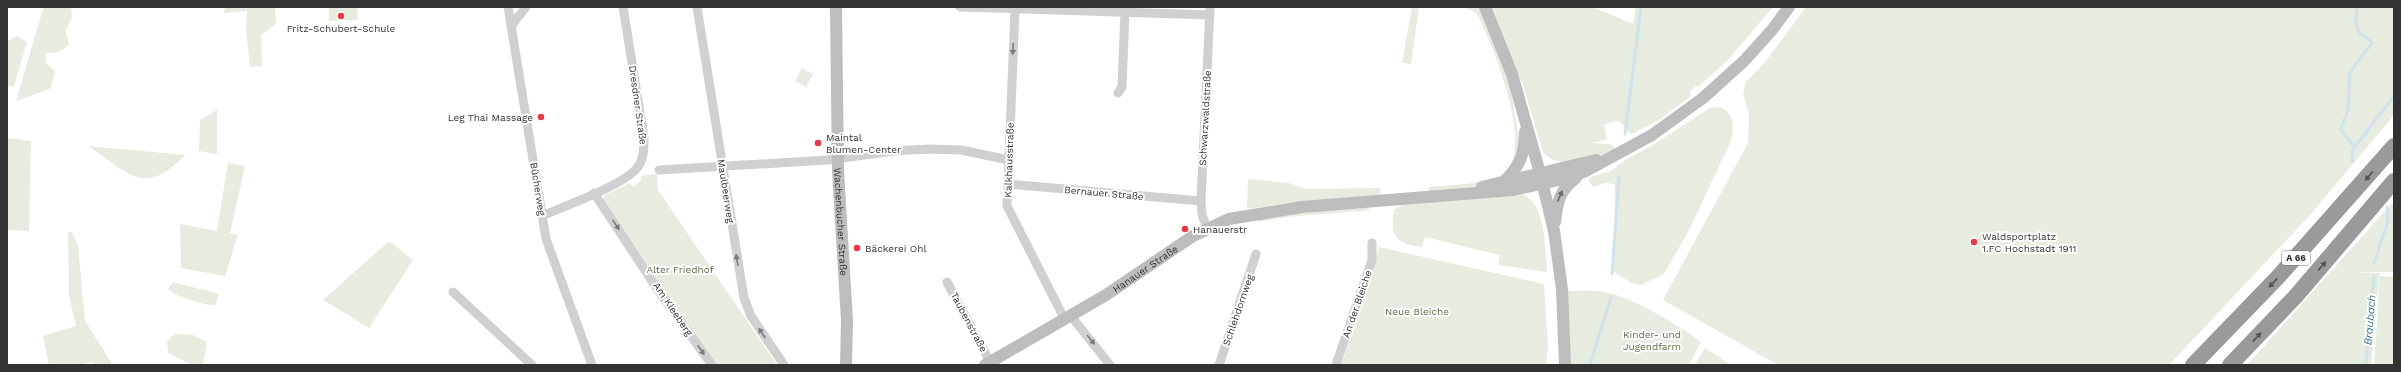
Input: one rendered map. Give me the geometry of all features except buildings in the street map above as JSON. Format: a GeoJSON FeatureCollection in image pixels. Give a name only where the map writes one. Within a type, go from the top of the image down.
{"type":"FeatureCollection","features":[{"type":"Feature","properties":{"kind":"highway","name":"A 66"},"geometry":{"type":"LineString","coordinates":[[2193,365],[2278,277],[2394,146]]}},
{"type":"Feature","properties":{"kind":"highway","name":"A 66"},"geometry":{"type":"LineString","coordinates":[[2230,365],[2296,296],[2394,182]]}},
{"type":"Feature","properties":{"kind":"street","name":"Bücherweg"},"geometry":{"type":"LineString","coordinates":[[508,7],[542,216],[552,257],[592,365]]}},
{"type":"Feature","properties":{"kind":"street"},"geometry":{"type":"LineString","coordinates":[[511,26],[526,7]]}},
{"type":"Feature","properties":{"kind":"street","name":"Dresdner Straße"},"geometry":{"type":"LineString","coordinates":[[542,216],[594,193],[632,173],[641,162],[644,148],[623,7]]}},
{"type":"Feature","properties":{"kind":"street","name":"Maulbeerweg"},"geometry":{"type":"LineString","coordinates":[[697,7],[746,306],[784,365]]}},
{"type":"Feature","properties":{"kind":"street","name":"Wachenbucher Straße"},"geometry":{"type":"LineString","coordinates":[[836,7],[838,157],[846,321],[846,365]]}},
{"type":"Feature","properties":{"kind":"street"},"geometry":{"type":"LineString","coordinates":[[960,7],[1015,10],[1025,8],[1125,11],[1210,11]]}},
{"type":"Feature","properties":{"kind":"street"},"geometry":{"type":"LineString","coordinates":[[1485,7],[1505,53],[1542,179],[1554,231],[1562,290],[1565,365]]}},
{"type":"Feature","properties":{"kind":"street"},"geometry":{"type":"LineString","coordinates":[[1554,231],[1557,205],[1566,185],[1584,172],[1608,158],[1652,135],[1703,98],[1744,61],[1772,30],[1789,7]]}},
{"type":"Feature","properties":{"kind":"street","name":"Kalkhausstraße"},"geometry":{"type":"LineString","coordinates":[[1015,10],[1007,184],[1009,213],[1068,318],[1110,365]]}},
{"type":"Feature","properties":{"kind":"street"},"geometry":{"type":"LineString","coordinates":[[1118,93],[1122,87],[1125,11]]}},
{"type":"Feature","properties":{"kind":"street","name":"Schwarzwaldstraße"},"geometry":{"type":"LineString","coordinates":[[1207,228],[1202,215],[1201,201],[1210,11]]}},
{"type":"Feature","properties":{"kind":"street"},"geometry":{"type":"LineString","coordinates":[[1506,180],[1517,167],[1524,152],[1525,121]]}},
{"type":"Feature","properties":{"kind":"street"},"geometry":{"type":"LineString","coordinates":[[659,170],[838,157],[893,151],[937,149],[961,150],[1009,160]]}},
{"type":"Feature","properties":{"kind":"street"},"geometry":{"type":"LineString","coordinates":[[1542,179],[1608,158]]}},
{"type":"Feature","properties":{"kind":"street"},"geometry":{"type":"LineString","coordinates":[[1542,179],[1584,172]]}},
{"type":"Feature","properties":{"kind":"street","name":"Hanauer Straße"},"geometry":{"type":"LineString","coordinates":[[1462,193],[1506,180],[1542,179]]}},
{"type":"Feature","properties":{"kind":"street","name":"Hanauer Straße"},"geometry":{"type":"LineString","coordinates":[[987,364],[1068,318],[1207,228],[1244,215],[1302,207],[1513,190],[1542,179]]}},
{"type":"Feature","properties":{"kind":"street","name":"Bernauer Straße"},"geometry":{"type":"LineString","coordinates":[[1007,184],[1201,201]]}},
{"type":"Feature","properties":{"kind":"street","name":"Am Kleeberg"},"geometry":{"type":"LineString","coordinates":[[594,193],[660,293],[712,365]]}},
{"type":"Feature","properties":{"kind":"street","name":"An der Bleiche"},"geometry":{"type":"LineString","coordinates":[[1336,365],[1372,260],[1372,243]]}},
{"type":"Feature","properties":{"kind":"street","name":"Schlehdornweg"},"geometry":{"type":"LineString","coordinates":[[1219,365],[1256,254]]}},
{"type":"Feature","properties":{"kind":"street","name":"Taubenstraße"},"geometry":{"type":"LineString","coordinates":[[947,282],[987,364]]}},
{"type":"Feature","properties":{"kind":"street"},"geometry":{"type":"LineString","coordinates":[[453,292],[532,365]]}},
{"type":"Feature","properties":{"kind":"green space"},"geometry":{"type":"Polygon","coordinates":[[[47,7],[71,7],[72,16],[66,31],[69,45],[59,52],[45,53],[46,63],[55,71],[50,89],[16,101],[43,9],[47,7]]]}},
{"type":"Feature","properties":{"kind":"green space"},"geometry":{"type":"Polygon","coordinates":[[[225,7],[275,7],[276,24],[261,35],[262,66],[250,67],[246,31],[247,11],[224,13],[225,7]]]}},
{"type":"Feature","properties":{"kind":"green space"},"geometry":{"type":"Polygon","coordinates":[[[329,7],[357,7],[358,20],[329,21],[329,7]]]}},
{"type":"Feature","properties":{"kind":"green space"},"geometry":{"type":"Polygon","coordinates":[[[1412,7],[1419,7],[1411,64],[1402,63],[1412,7]]]}},
{"type":"Feature","properties":{"kind":"green space"},"geometry":{"type":"Polygon","coordinates":[[[1464,7],[1479,7],[1501,57],[1511,90],[1520,145],[1511,170],[1495,181],[1474,187],[1429,193],[1429,187],[1470,183],[1491,179],[1506,171],[1513,159],[1515,143],[1514,123],[1504,81],[1491,44],[1478,16],[1475,12],[1464,7]]]}},
{"type":"Feature","properties":{"kind":"green space"},"geometry":{"type":"Polygon","coordinates":[[[1489,7],[1593,7],[1633,24],[1636,7],[1773,7],[1727,61],[1698,87],[1696,86],[1690,91],[1691,96],[1659,120],[1631,134],[1619,121],[1604,124],[1607,139],[1592,143],[1611,144],[1616,149],[1589,159],[1568,163],[1559,162],[1550,158],[1543,152],[1523,85],[1489,7]]]}},
{"type":"Feature","properties":{"kind":"green space"},"geometry":{"type":"Polygon","coordinates":[[[1806,7],[2394,7],[2394,115],[2310,215],[2169,365],[1778,365],[1663,300],[1748,143],[1749,116],[1743,93],[1746,82],[1766,61],[1806,7]]]}},
{"type":"Feature","properties":{"kind":"green space"},"geometry":{"type":"Polygon","coordinates":[[[17,36],[27,42],[14,86],[7,86],[7,41],[17,36]]]}},
{"type":"Feature","properties":{"kind":"green space"},"geometry":{"type":"Polygon","coordinates":[[[802,68],[813,74],[806,87],[795,81],[802,68]]]}},
{"type":"Feature","properties":{"kind":"green space"},"geometry":{"type":"Polygon","coordinates":[[[1720,107],[1731,117],[1733,130],[1731,141],[1689,230],[1664,274],[1641,285],[1632,283],[1614,272],[1615,184],[1605,183],[1594,187],[1588,181],[1591,177],[1611,171],[1625,160],[1653,145],[1710,108],[1720,107]]]}},
{"type":"Feature","properties":{"kind":"green space"},"geometry":{"type":"Polygon","coordinates":[[[217,110],[217,154],[199,151],[200,120],[217,110]]]}},
{"type":"Feature","properties":{"kind":"green space"},"geometry":{"type":"Polygon","coordinates":[[[7,138],[31,141],[29,231],[7,230],[7,138]]]}},
{"type":"Feature","properties":{"kind":"green space"},"geometry":{"type":"Polygon","coordinates":[[[88,146],[185,155],[158,176],[146,178],[136,177],[125,172],[88,146]]]}},
{"type":"Feature","properties":{"kind":"green space"},"geometry":{"type":"Polygon","coordinates":[[[228,163],[245,166],[230,233],[238,235],[225,276],[181,268],[180,224],[217,231],[228,163]]]}},
{"type":"Feature","properties":{"kind":"green space","name":"Alter Friedhof"},"geometry":{"type":"Polygon","coordinates":[[[657,174],[658,190],[777,365],[716,365],[602,201],[605,195],[630,183],[633,187],[642,179],[640,176],[657,174]]]}},
{"type":"Feature","properties":{"kind":"green space"},"geometry":{"type":"Polygon","coordinates":[[[1248,179],[1289,183],[1304,189],[1380,188],[1381,196],[1301,202],[1247,209],[1248,179]]]}},
{"type":"Feature","properties":{"kind":"green space"},"geometry":{"type":"Polygon","coordinates":[[[1515,192],[1526,196],[1534,204],[1539,213],[1544,237],[1547,272],[1498,265],[1500,255],[1425,237],[1422,247],[1413,245],[1400,241],[1394,233],[1394,210],[1406,203],[1515,192]]]}},
{"type":"Feature","properties":{"kind":"green space"},"geometry":{"type":"Polygon","coordinates":[[[2394,201],[2394,272],[2352,272],[2380,273],[2371,365],[2247,365],[2394,201]]]}},
{"type":"Feature","properties":{"kind":"green space"},"geometry":{"type":"Polygon","coordinates":[[[1368,208],[1371,210],[1286,217],[1259,222],[1258,219],[1303,212],[1368,208]]]}},
{"type":"Feature","properties":{"kind":"green space"},"geometry":{"type":"Polygon","coordinates":[[[68,232],[72,232],[78,246],[85,321],[113,365],[93,365],[92,362],[80,365],[49,365],[43,336],[76,326],[69,296],[68,232]]]}},
{"type":"Feature","properties":{"kind":"green space"},"geometry":{"type":"Polygon","coordinates":[[[388,242],[392,243],[413,260],[369,328],[323,300],[388,242]]]}},
{"type":"Feature","properties":{"kind":"green space","name":"Neue Bleiche"},"geometry":{"type":"Polygon","coordinates":[[[1379,247],[1544,284],[1548,348],[1546,365],[1341,365],[1361,310],[1379,247]]]}},
{"type":"Feature","properties":{"kind":"green space"},"geometry":{"type":"Polygon","coordinates":[[[2380,276],[2394,277],[2394,365],[2374,365],[2380,276]]]}},
{"type":"Feature","properties":{"kind":"green space"},"geometry":{"type":"Polygon","coordinates":[[[173,282],[219,294],[215,305],[197,302],[177,295],[168,289],[173,282]]]}},
{"type":"Feature","properties":{"kind":"green space","name":"Kinder- und Jugendfarm"},"geometry":{"type":"Polygon","coordinates":[[[1568,291],[1605,292],[1616,295],[1655,312],[1701,342],[1689,365],[1568,365],[1568,291]]]}},
{"type":"Feature","properties":{"kind":"green space"},"geometry":{"type":"Polygon","coordinates":[[[174,334],[193,335],[207,342],[203,365],[192,365],[168,353],[167,342],[174,334]]]}},
{"type":"Feature","properties":{"kind":"green space"},"geometry":{"type":"Polygon","coordinates":[[[1705,348],[1731,365],[1695,365],[1705,348]]]}},
{"type":"Feature","properties":{"kind":"waterway"},"geometry":{"type":"LineString","coordinates":[[1625,134],[1641,7]]}},
{"type":"Feature","properties":{"kind":"waterway","name":"Braubach"},"geometry":{"type":"LineString","coordinates":[[2352,162],[2352,152],[2355,147],[2343,133],[2341,128],[2348,110],[2350,72],[2372,43],[2359,32],[2356,22],[2357,7]]}},
{"type":"Feature","properties":{"kind":"waterway"},"geometry":{"type":"LineString","coordinates":[[2355,147],[2394,96]]}},
{"type":"Feature","properties":{"kind":"waterway"},"geometry":{"type":"LineString","coordinates":[[1612,274],[1619,177]]}},
{"type":"Feature","properties":{"kind":"waterway","name":"Braubach"},"geometry":{"type":"LineString","coordinates":[[2374,263],[2388,221],[2387,207]]}},
{"type":"Feature","properties":{"kind":"waterway","name":"Braubach"},"geometry":{"type":"LineString","coordinates":[[2366,365],[2374,276]]}},
{"type":"Feature","properties":{"kind":"waterway"},"geometry":{"type":"LineString","coordinates":[[1590,365],[1611,297]]}},
{"type":"Feature","properties":{"kind":"place","name":"Fritz-Schubert-Schule"},"geometry":{"type":"Point","coordinates":[341,16]}},
{"type":"Feature","properties":{"kind":"place","name":"Leg Thai Massage"},"geometry":{"type":"Point","coordinates":[541,117]}},
{"type":"Feature","properties":{"kind":"place","name":"Maintal Blumen-Center"},"geometry":{"type":"Point","coordinates":[818,143]}},
{"type":"Feature","properties":{"kind":"place","name":"Hanauerstr"},"geometry":{"type":"Point","coordinates":[1185,229]}},
{"type":"Feature","properties":{"kind":"place","name":"Waldsportplatz 1.FC Hochstadt 1911"},"geometry":{"type":"Point","coordinates":[1974,242]}},
{"type":"Feature","properties":{"kind":"place","name":"Bäckerei Ohl"},"geometry":{"type":"Point","coordinates":[857,248]}}]}
